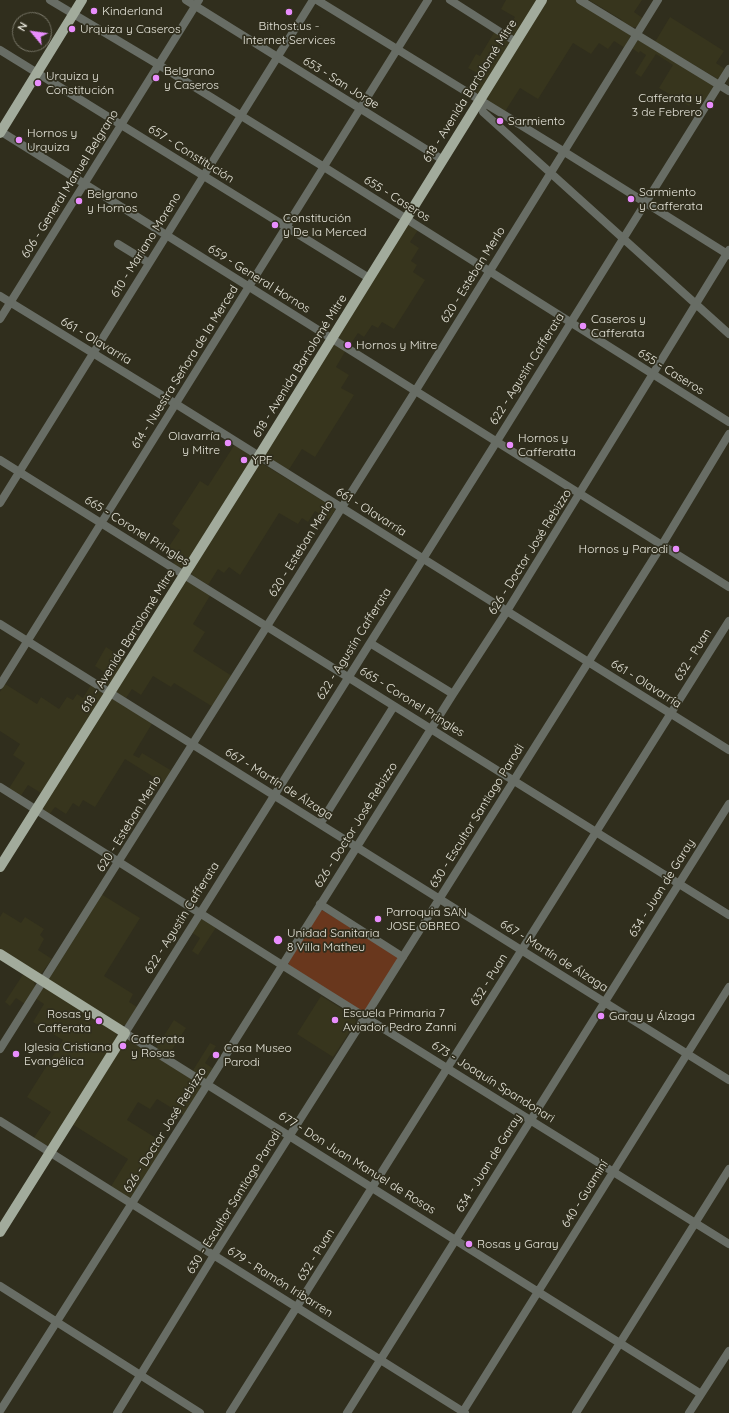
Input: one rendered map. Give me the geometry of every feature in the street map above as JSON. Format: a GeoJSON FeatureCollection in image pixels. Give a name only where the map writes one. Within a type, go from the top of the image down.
{"type":"FeatureCollection","features":[{"type":"Feature","properties":{"kind":"main road"},"geometry":{"type":"LineString","coordinates":[[0,132],[82,0]]}},
{"type":"Feature","properties":{"kind":"main road","name":"618 - Avenida Bartolomé Mitre"},"geometry":{"type":"LineString","coordinates":[[0,867],[111,693],[542,0]]}},
{"type":"Feature","properties":{"kind":"main road","name":"677 - Don Juan Manuel de Rosas"},"geometry":{"type":"LineString","coordinates":[[0,954],[125,1033]]}},
{"type":"Feature","properties":{"kind":"main road","name":"622 - Agustín Cafferata"},"geometry":{"type":"LineString","coordinates":[[0,1232],[125,1033]]}},
{"type":"Feature","properties":{"kind":"street","name":"655 - Caseros"},"geometry":{"type":"LineString","coordinates":[[50,0],[324,167],[729,422]]}},
{"type":"Feature","properties":{"kind":"street","name":"653 - San Jorge"},"geometry":{"type":"LineString","coordinates":[[186,0],[197,3],[278,57],[443,160]]}},
{"type":"Feature","properties":{"kind":"street","name":"610 - Mariano Moreno"},"geometry":{"type":"LineString","coordinates":[[0,503],[313,0]]}},
{"type":"Feature","properties":{"kind":"street"},"geometry":{"type":"LineString","coordinates":[[317,0],[728,253]]}},
{"type":"Feature","properties":{"kind":"street","name":"614 - Nuestra Señora de la Merced"},"geometry":{"type":"LineString","coordinates":[[0,685],[428,0]]}},
{"type":"Feature","properties":{"kind":"street"},"geometry":{"type":"LineString","coordinates":[[450,0],[516,42]]}},
{"type":"Feature","properties":{"kind":"street"},"geometry":{"type":"LineString","coordinates":[[580,0],[729,91]]}},
{"type":"Feature","properties":{"kind":"street","name":"620 - Esteban Merlo"},"geometry":{"type":"LineString","coordinates":[[0,1049],[342,508],[658,0]]}},
{"type":"Feature","properties":{"kind":"street","name":"606 - General Manuel Belgrano"},"geometry":{"type":"LineString","coordinates":[[0,319],[197,3]]}},
{"type":"Feature","properties":{"kind":"street","name":"657 - Constitución"},"geometry":{"type":"LineString","coordinates":[[0,50],[369,278]]}},
{"type":"Feature","properties":{"kind":"street","name":"622 - Agustín Cafferata"},"geometry":{"type":"LineString","coordinates":[[125,1033],[729,69]]}},
{"type":"Feature","properties":{"kind":"street"},"geometry":{"type":"LineString","coordinates":[[480,100],[483,112],[729,334]]}},
{"type":"Feature","properties":{"kind":"street","name":"659 - General Hornos"},"geometry":{"type":"LineString","coordinates":[[0,132],[416,390],[729,587]]}},
{"type":"Feature","properties":{"kind":"street"},"geometry":{"type":"LineString","coordinates":[[118,244],[149,263]]}},
{"type":"Feature","properties":{"kind":"street","name":"626 - Doctor José Rebizzo"},"geometry":{"type":"LineString","coordinates":[[0,1411],[507,611],[728,253]]}},
{"type":"Feature","properties":{"kind":"street","name":"661 - Olavarría"},"geometry":{"type":"LineString","coordinates":[[0,296],[176,404],[729,750]]}},
{"type":"Feature","properties":{"kind":"street","name":"630 - Escultor Santiago Parodi"},"geometry":{"type":"LineString","coordinates":[[117,1413],[214,1255],[366,1017],[662,545],[729,434]]}},
{"type":"Feature","properties":{"kind":"street","name":"665 - Coronel Pringles"},"geometry":{"type":"LineString","coordinates":[[0,460],[394,706],[432,728],[729,915]]}},
{"type":"Feature","properties":{"kind":"street","name":"632 - Puan"},"geometry":{"type":"LineString","coordinates":[[230,1413],[729,621]]}},
{"type":"Feature","properties":{"kind":"street","name":"667 - Martín de Álzaga"},"geometry":{"type":"LineString","coordinates":[[0,624],[729,1080]]}},
{"type":"Feature","properties":{"kind":"street"},"geometry":{"type":"LineString","coordinates":[[370,643],[453,694]]}},
{"type":"Feature","properties":{"kind":"street"},"geometry":{"type":"LineString","coordinates":[[320,824],[394,706]]}},
{"type":"Feature","properties":{"kind":"street","name":"673 - Joaquín Spandonari"},"geometry":{"type":"LineString","coordinates":[[0,787],[200,914],[729,1244]]}},
{"type":"Feature","properties":{"kind":"street","name":"634 - Juan de Garay"},"geometry":{"type":"LineString","coordinates":[[347,1413],[729,804]]}},
{"type":"Feature","properties":{"kind":"street"},"geometry":{"type":"LineString","coordinates":[[320,904],[403,957]]}},
{"type":"Feature","properties":{"kind":"street","name":"640 - Guaminí"},"geometry":{"type":"LineString","coordinates":[[463,1413],[729,987]]}},
{"type":"Feature","properties":{"kind":"street","name":"677 - Don Juan Manuel de Rosas"},"geometry":{"type":"LineString","coordinates":[[125,1033],[701,1394]]}},
{"type":"Feature","properties":{"kind":"street","name":"679 - Ramón Iribarren"},"geometry":{"type":"LineString","coordinates":[[0,1121],[463,1413]]}},
{"type":"Feature","properties":{"kind":"street"},"geometry":{"type":"LineString","coordinates":[[576,1413],[729,1169]]}},
{"type":"Feature","properties":{"kind":"street"},"geometry":{"type":"LineString","coordinates":[[0,1286],[200,1413]]}},
{"type":"Feature","properties":{"kind":"street"},"geometry":{"type":"LineString","coordinates":[[689,1413],[729,1351]]}},
{"type":"Feature","properties":{"kind":"shaded area"},"geometry":{"type":"Polygon","coordinates":[[[506,0],[538,0],[514,36],[505,32],[515,17],[501,9],[506,0]]]}},
{"type":"Feature","properties":{"kind":"shaded area"},"geometry":{"type":"Polygon","coordinates":[[[546,0],[577,0],[630,34],[630,37],[625,48],[614,41],[608,49],[599,43],[591,54],[573,43],[538,99],[520,88],[504,113],[487,101],[486,98],[546,0]]]}},
{"type":"Feature","properties":{"kind":"shaded area"},"geometry":{"type":"Polygon","coordinates":[[[589,0],[642,0],[634,12],[644,19],[637,27],[632,27],[589,0]]]}},
{"type":"Feature","properties":{"kind":"shaded area"},"geometry":{"type":"Polygon","coordinates":[[[670,17],[724,51],[716,63],[725,69],[718,79],[655,42],[670,17]]]}},
{"type":"Feature","properties":{"kind":"shaded area"},"geometry":{"type":"Polygon","coordinates":[[[495,31],[509,40],[510,43],[478,94],[469,91],[479,74],[468,68],[476,54],[480,56],[495,31]]]}},
{"type":"Feature","properties":{"kind":"shaded area"},"geometry":{"type":"Polygon","coordinates":[[[637,39],[712,84],[712,90],[705,101],[696,96],[689,106],[659,88],[673,65],[656,54],[641,77],[635,73],[646,55],[640,51],[639,53],[630,47],[637,39]]]}},
{"type":"Feature","properties":{"kind":"shaded area"},"geometry":{"type":"Polygon","coordinates":[[[407,225],[410,225],[418,230],[410,242],[419,248],[411,261],[417,265],[413,272],[425,280],[394,329],[382,322],[378,328],[372,325],[364,337],[358,333],[350,345],[341,340],[338,336],[407,225]]]}},
{"type":"Feature","properties":{"kind":"shaded area"},"geometry":{"type":"Polygon","coordinates":[[[333,344],[346,350],[336,367],[349,375],[341,388],[354,395],[315,457],[302,449],[288,471],[265,457],[264,452],[333,344]]]}},
{"type":"Feature","properties":{"kind":"shaded area"},"geometry":{"type":"Polygon","coordinates":[[[235,444],[251,455],[252,458],[184,566],[179,568],[173,564],[178,555],[168,548],[180,530],[172,524],[200,481],[208,486],[235,444]]]}},
{"type":"Feature","properties":{"kind":"shaded area"},"geometry":{"type":"Polygon","coordinates":[[[261,463],[335,508],[335,510],[329,519],[315,511],[308,522],[302,518],[298,524],[279,513],[240,575],[229,567],[224,573],[218,569],[208,585],[192,575],[191,571],[261,463]]]}},
{"type":"Feature","properties":{"kind":"shaded area"},"geometry":{"type":"Polygon","coordinates":[[[187,580],[211,594],[193,624],[205,632],[193,651],[232,676],[213,707],[174,683],[171,687],[153,676],[141,695],[132,689],[126,698],[117,693],[116,691],[187,580]]]}},
{"type":"Feature","properties":{"kind":"shaded area"},"geometry":{"type":"Polygon","coordinates":[[[106,647],[126,660],[109,686],[102,683],[107,674],[95,666],[106,647]]]}},
{"type":"Feature","properties":{"kind":"shaded area"},"geometry":{"type":"Polygon","coordinates":[[[92,683],[104,693],[41,793],[28,785],[20,797],[8,790],[25,763],[13,755],[20,744],[0,731],[0,692],[5,684],[37,704],[41,697],[59,709],[67,697],[73,700],[77,694],[83,698],[92,683]]]}},
{"type":"Feature","properties":{"kind":"shaded area"},"geometry":{"type":"Polygon","coordinates":[[[113,698],[153,722],[133,755],[139,758],[142,753],[172,771],[165,784],[125,759],[95,807],[83,800],[79,807],[73,803],[66,814],[55,807],[49,815],[42,810],[42,807],[110,699],[113,698]]]}},
{"type":"Feature","properties":{"kind":"shaded area"},"geometry":{"type":"Polygon","coordinates":[[[101,894],[140,918],[104,976],[133,994],[129,1002],[137,1007],[126,1025],[121,1025],[49,980],[49,977],[101,894]]]}},
{"type":"Feature","properties":{"kind":"shaded area"},"geometry":{"type":"Polygon","coordinates":[[[322,910],[399,957],[366,1010],[361,1011],[290,966],[288,963],[319,912],[322,910]]]}},
{"type":"Feature","properties":{"kind":"shaded area"},"geometry":{"type":"Polygon","coordinates":[[[3,912],[21,923],[25,917],[44,929],[40,935],[44,939],[38,950],[52,959],[41,974],[0,950],[0,917],[3,912]]]}},
{"type":"Feature","properties":{"kind":"shaded area"},"geometry":{"type":"Polygon","coordinates":[[[201,919],[217,926],[198,955],[192,951],[200,938],[191,932],[201,919]]]}},
{"type":"Feature","properties":{"kind":"shaded area"},"geometry":{"type":"Polygon","coordinates":[[[24,973],[34,980],[35,987],[25,1004],[16,998],[10,1006],[5,1002],[24,973]]]}},
{"type":"Feature","properties":{"kind":"shaded area"},"geometry":{"type":"Polygon","coordinates":[[[45,987],[116,1032],[117,1037],[47,1146],[33,1139],[51,1112],[27,1097],[63,1040],[33,1022],[44,1004],[35,998],[45,987]]]}},
{"type":"Feature","properties":{"kind":"shaded area"},"geometry":{"type":"Polygon","coordinates":[[[321,996],[354,1016],[356,1022],[333,1057],[297,1034],[321,996]]]}},
{"type":"Feature","properties":{"kind":"shaded area"},"geometry":{"type":"Polygon","coordinates":[[[174,1020],[186,1028],[168,1056],[156,1048],[174,1020]]]}},
{"type":"Feature","properties":{"kind":"shaded area"},"geometry":{"type":"Polygon","coordinates":[[[127,1039],[202,1085],[185,1116],[157,1099],[150,1109],[138,1102],[127,1120],[167,1145],[131,1199],[110,1188],[128,1159],[72,1124],[127,1039]]]}},
{"type":"Feature","properties":{"kind":"shaded area"},"geometry":{"type":"Polygon","coordinates":[[[210,1043],[216,1046],[205,1063],[215,1070],[207,1080],[192,1072],[210,1043]]]}},
{"type":"Feature","properties":{"kind":"place","name":"Kinderland"},"geometry":{"type":"Point","coordinates":[94,11]}},
{"type":"Feature","properties":{"kind":"place","name":"Bithost.us - Internet Services"},"geometry":{"type":"Point","coordinates":[289,12]}},
{"type":"Feature","properties":{"kind":"place","name":"Urquiza y Caseros"},"geometry":{"type":"Point","coordinates":[72,29]}},
{"type":"Feature","properties":{"kind":"place","name":"Belgrano y Caseros"},"geometry":{"type":"Point","coordinates":[156,78]}},
{"type":"Feature","properties":{"kind":"place","name":"Urquiza y Constitución"},"geometry":{"type":"Point","coordinates":[38,83]}},
{"type":"Feature","properties":{"kind":"place","name":"Cafferata y 3 de Febrero"},"geometry":{"type":"Point","coordinates":[710,105]}},
{"type":"Feature","properties":{"kind":"place","name":"Sarmiento"},"geometry":{"type":"Point","coordinates":[500,121]}},
{"type":"Feature","properties":{"kind":"place","name":"Hornos y Urquiza"},"geometry":{"type":"Point","coordinates":[19,140]}},
{"type":"Feature","properties":{"kind":"place","name":"Sarmiento y Cafferata"},"geometry":{"type":"Point","coordinates":[631,199]}},
{"type":"Feature","properties":{"kind":"place","name":"Belgrano y Hornos"},"geometry":{"type":"Point","coordinates":[79,201]}},
{"type":"Feature","properties":{"kind":"place","name":"Constitución y De la Merced"},"geometry":{"type":"Point","coordinates":[275,225]}},
{"type":"Feature","properties":{"kind":"place","name":"Caseros y Cafferata"},"geometry":{"type":"Point","coordinates":[583,326]}},
{"type":"Feature","properties":{"kind":"place","name":"Hornos y Mitre"},"geometry":{"type":"Point","coordinates":[348,345]}},
{"type":"Feature","properties":{"kind":"place","name":"Olavarría y Mitre"},"geometry":{"type":"Point","coordinates":[228,443]}},
{"type":"Feature","properties":{"kind":"place","name":"Hornos y Cafferatta"},"geometry":{"type":"Point","coordinates":[510,445]}},
{"type":"Feature","properties":{"kind":"place","name":"YPF"},"geometry":{"type":"Point","coordinates":[244,460]}},
{"type":"Feature","properties":{"kind":"place","name":"Hornos y Parodi"},"geometry":{"type":"Point","coordinates":[676,549]}},
{"type":"Feature","properties":{"kind":"place","name":"Parroquia SAN JOSE OBREO"},"geometry":{"type":"Point","coordinates":[378,919]}},
{"type":"Feature","properties":{"kind":"place","name":"Unidad Sanitaria 8 Villa Matheu"},"geometry":{"type":"Point","coordinates":[278,940]}},
{"type":"Feature","properties":{"kind":"place","name":"Garay y Álzaga"},"geometry":{"type":"Point","coordinates":[601,1016]}},
{"type":"Feature","properties":{"kind":"place","name":"Escuela Primaria 7 Aviador Pedro Zanni"},"geometry":{"type":"Point","coordinates":[335,1020]}},
{"type":"Feature","properties":{"kind":"place","name":"Rosas y Cafferata"},"geometry":{"type":"Point","coordinates":[99,1021]}},
{"type":"Feature","properties":{"kind":"place","name":"Cafferata y Rosas"},"geometry":{"type":"Point","coordinates":[123,1046]}},
{"type":"Feature","properties":{"kind":"place","name":"Iglesia Cristiana Evangélica"},"geometry":{"type":"Point","coordinates":[16,1054]}},
{"type":"Feature","properties":{"kind":"place","name":"Casa Museo Parodi"},"geometry":{"type":"Point","coordinates":[216,1055]}},
{"type":"Feature","properties":{"kind":"place","name":"Rosas y Garay"},"geometry":{"type":"Point","coordinates":[469,1244]}}]}
